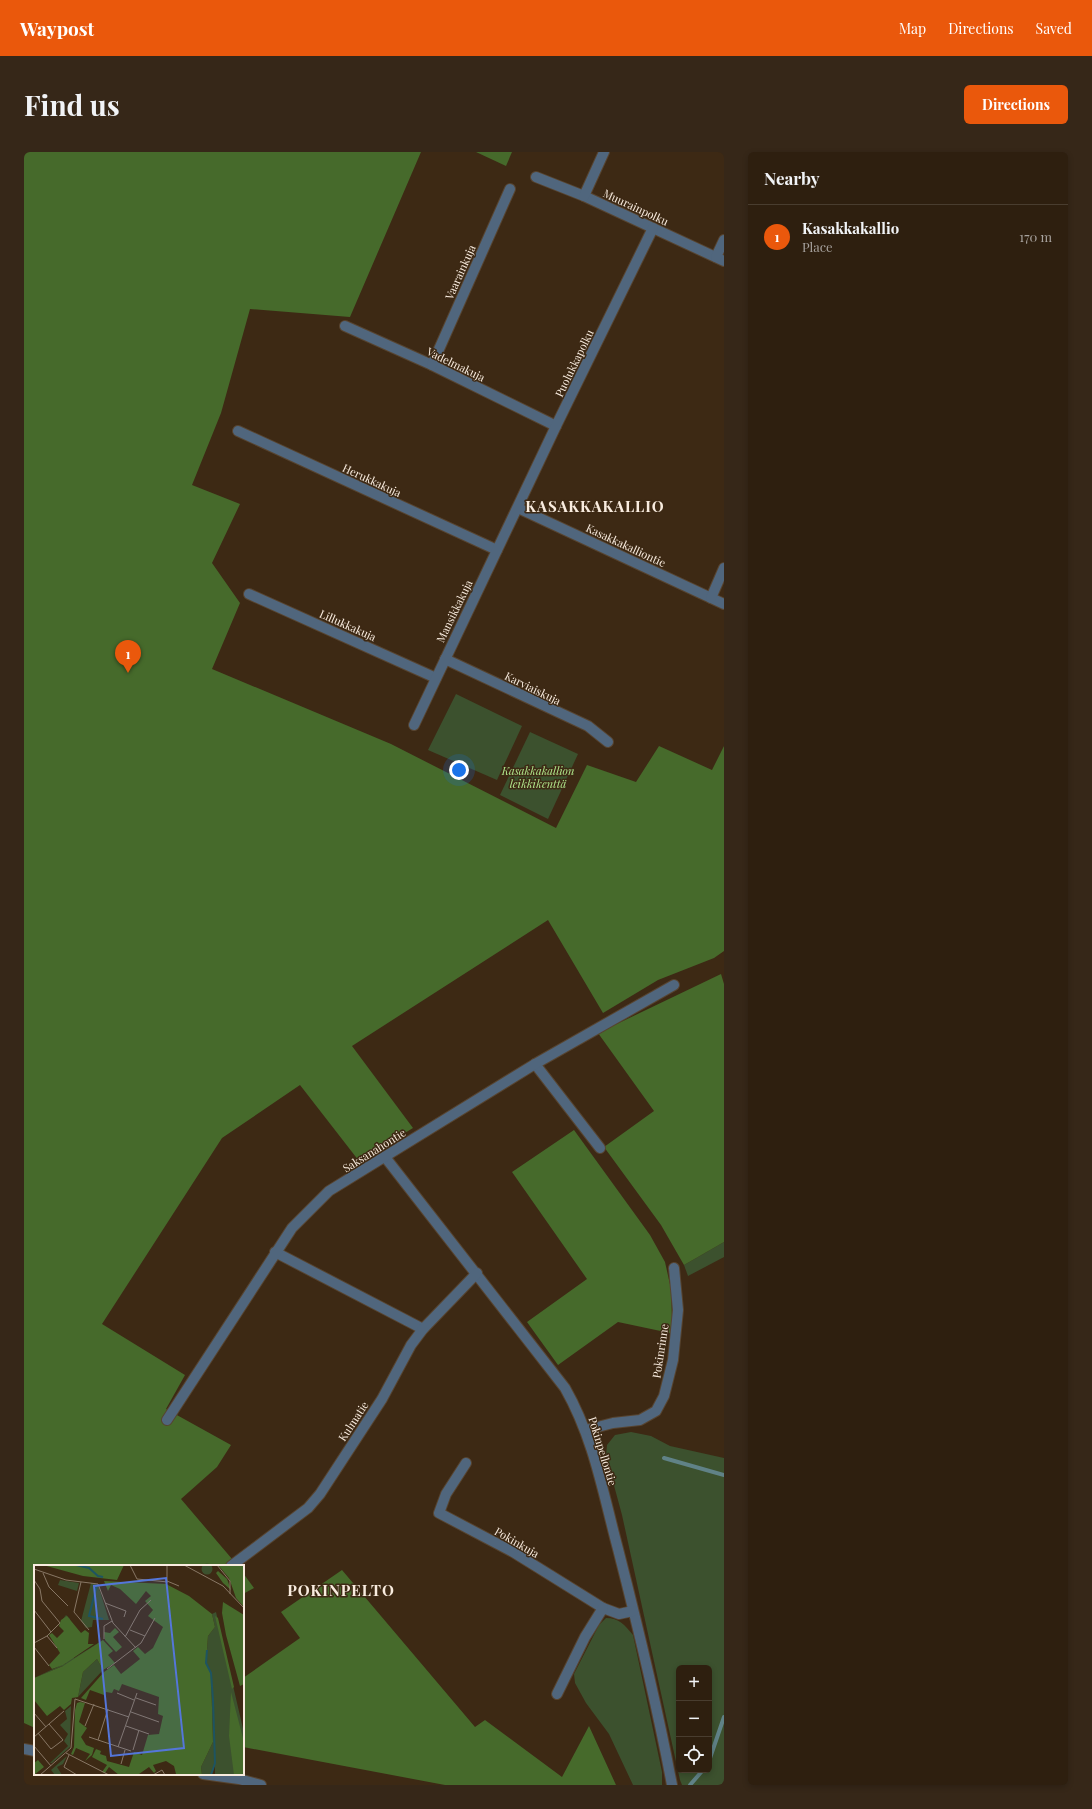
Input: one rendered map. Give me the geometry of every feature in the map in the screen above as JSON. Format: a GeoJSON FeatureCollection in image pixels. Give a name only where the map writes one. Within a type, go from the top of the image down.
{"type":"FeatureCollection","features":[{"type":"Feature","properties":{"kind":"street"},"geometry":{"type":"LineString","coordinates":[[584,196],[604,152]]}},
{"type":"Feature","properties":{"kind":"street","name":"Muurainpolku"},"geometry":{"type":"LineString","coordinates":[[536,177],[584,196],[720,259]]}},
{"type":"Feature","properties":{"kind":"street","name":"Vaarainkuja"},"geometry":{"type":"LineString","coordinates":[[432,365],[510,189]]}},
{"type":"Feature","properties":{"kind":"street","name":"Puolukkapolku"},"geometry":{"type":"LineString","coordinates":[[518,508],[556,426],[653,228]]}},
{"type":"Feature","properties":{"kind":"street"},"geometry":{"type":"LineString","coordinates":[[720,259],[724,240]]}},
{"type":"Feature","properties":{"kind":"street","name":"Vadelmakuja"},"geometry":{"type":"LineString","coordinates":[[345,326],[432,365],[556,426]]}},
{"type":"Feature","properties":{"kind":"street","name":"Herukkakuja"},"geometry":{"type":"LineString","coordinates":[[238,431],[496,550]]}},
{"type":"Feature","properties":{"kind":"street","name":"Mansikkakuja"},"geometry":{"type":"LineString","coordinates":[[414,725],[496,550],[518,508]]}},
{"type":"Feature","properties":{"kind":"street","name":"Kasakkakalliontie"},"geometry":{"type":"LineString","coordinates":[[518,508],[724,604]]}},
{"type":"Feature","properties":{"kind":"street"},"geometry":{"type":"LineString","coordinates":[[710,598],[724,568]]}},
{"type":"Feature","properties":{"kind":"street","name":"Lillukkakuja"},"geometry":{"type":"LineString","coordinates":[[249,594],[436,678]]}},
{"type":"Feature","properties":{"kind":"street","name":"Karviaiskuja"},"geometry":{"type":"LineString","coordinates":[[445,659],[588,726],[608,742]]}},
{"type":"Feature","properties":{"kind":"street","name":"Saksanahontie"},"geometry":{"type":"LineString","coordinates":[[167,1420],[275,1252],[292,1228],[329,1191],[535,1064],[674,985]]}},
{"type":"Feature","properties":{"kind":"street"},"geometry":{"type":"LineString","coordinates":[[535,1064],[600,1148]]}},
{"type":"Feature","properties":{"kind":"street","name":"Pokinpellontie"},"geometry":{"type":"LineString","coordinates":[[385,1157],[477,1273],[565,1388],[578,1411],[586,1430],[653,1690],[672,1785]]}},
{"type":"Feature","properties":{"kind":"street"},"geometry":{"type":"LineString","coordinates":[[275,1252],[423,1329]]}},
{"type":"Feature","properties":{"kind":"street","name":"Pokinrinne"},"geometry":{"type":"LineString","coordinates":[[586,1430],[613,1423],[640,1420],[656,1411],[664,1396],[673,1360],[678,1310],[674,1268]]}},
{"type":"Feature","properties":{"kind":"street","name":"Kulmatie"},"geometry":{"type":"LineString","coordinates":[[232,1565],[308,1508],[320,1494],[382,1399],[411,1345],[423,1329],[477,1273]]}},
{"type":"Feature","properties":{"kind":"street","name":"Pokinkuja"},"geometry":{"type":"LineString","coordinates":[[466,1464],[446,1494],[439,1513],[513,1552],[603,1608],[619,1614],[633,1611]]}},
{"type":"Feature","properties":{"kind":"street"},"geometry":{"type":"LineString","coordinates":[[557,1694],[585,1637],[603,1608]]}},
{"type":"Feature","properties":{"kind":"street"},"geometry":{"type":"LineString","coordinates":[[24,1749],[34,1751]]}},
{"type":"Feature","properties":{"kind":"street"},"geometry":{"type":"LineString","coordinates":[[210,1775],[239,1779],[262,1785]]}},
{"type":"Feature","properties":{"kind":"green space"},"geometry":{"type":"Polygon","coordinates":[[[24,152],[421,152],[350,317],[250,309],[221,413],[192,485],[240,504],[212,563],[240,603],[212,669],[391,744],[556,828],[587,765],[636,782],[659,746],[712,770],[724,746],[724,951],[714,958],[658,980],[603,1013],[548,920],[352,1046],[413,1128],[359,1161],[300,1085],[222,1138],[102,1324],[185,1375],[166,1409],[231,1445],[217,1467],[181,1499],[237,1565],[34,1565],[34,1728],[24,1723],[24,152]]]}},
{"type":"Feature","properties":{"kind":"green space"},"geometry":{"type":"Polygon","coordinates":[[[476,152],[512,152],[506,166],[476,152]]]}},
{"type":"Feature","properties":{"kind":"green space"},"geometry":{"type":"Polygon","coordinates":[[[456,694],[522,726],[497,780],[428,750],[456,694]]]}},
{"type":"Feature","properties":{"kind":"green space","name":"Kasakkakallion leikkikenttä"},"geometry":{"type":"Polygon","coordinates":[[[530,732],[578,754],[548,819],[500,795],[530,732]]]}},
{"type":"Feature","properties":{"kind":"green space"},"geometry":{"type":"Polygon","coordinates":[[[721,974],[724,984],[724,1242],[684,1265],[661,1225],[604,1147],[654,1111],[598,1033],[721,974]]]}},
{"type":"Feature","properties":{"kind":"green space"},"geometry":{"type":"Polygon","coordinates":[[[574,1130],[650,1235],[665,1262],[671,1289],[672,1319],[670,1333],[618,1322],[558,1365],[527,1322],[587,1279],[512,1172],[574,1130]]]}},
{"type":"Feature","properties":{"kind":"green space"},"geometry":{"type":"Polygon","coordinates":[[[724,1242],[724,1257],[688,1276],[684,1265],[724,1242]]]}},
{"type":"Feature","properties":{"kind":"green space"},"geometry":{"type":"Polygon","coordinates":[[[631,1432],[651,1436],[670,1446],[724,1458],[724,1785],[682,1785],[680,1780],[678,1773],[712,1773],[712,1665],[676,1665],[676,1762],[622,1515],[606,1456],[607,1445],[615,1435],[631,1432]]]}},
{"type":"Feature","properties":{"kind":"green space"},"geometry":{"type":"Polygon","coordinates":[[[342,1570],[475,1727],[485,1720],[562,1777],[589,1726],[616,1785],[445,1785],[244,1747],[244,1677],[300,1638],[281,1612],[342,1570]]]}},
{"type":"Feature","properties":{"kind":"green space"},"geometry":{"type":"Polygon","coordinates":[[[244,1574],[254,1588],[244,1593],[244,1574]]]}},
{"type":"Feature","properties":{"kind":"green space"},"geometry":{"type":"Polygon","coordinates":[[[606,1618],[615,1619],[627,1628],[633,1635],[662,1772],[662,1785],[633,1785],[609,1734],[586,1703],[575,1683],[574,1674],[599,1625],[606,1618]]]}},
{"type":"Feature","properties":{"kind":"waterway"},"geometry":{"type":"LineString","coordinates":[[664,1458],[724,1475]]}},
{"type":"Feature","properties":{"kind":"waterway"},"geometry":{"type":"LineString","coordinates":[[712,1752],[724,1717]]}},
{"type":"Feature","properties":{"kind":"waterway"},"geometry":{"type":"LineString","coordinates":[[690,1785],[700,1773]]}},
{"type":"Feature","properties":{"kind":"place","name":"Kasakkakallio"},"geometry":{"type":"Point","coordinates":[128,673]}},
{"type":"Feature","properties":{"kind":"district","name":"KASAKKAKALLIO"},"geometry":{"type":"Point","coordinates":[595,506]}},
{"type":"Feature","properties":{"kind":"district","name":"POKINPELTO"},"geometry":{"type":"Point","coordinates":[341,1590]}}]}
